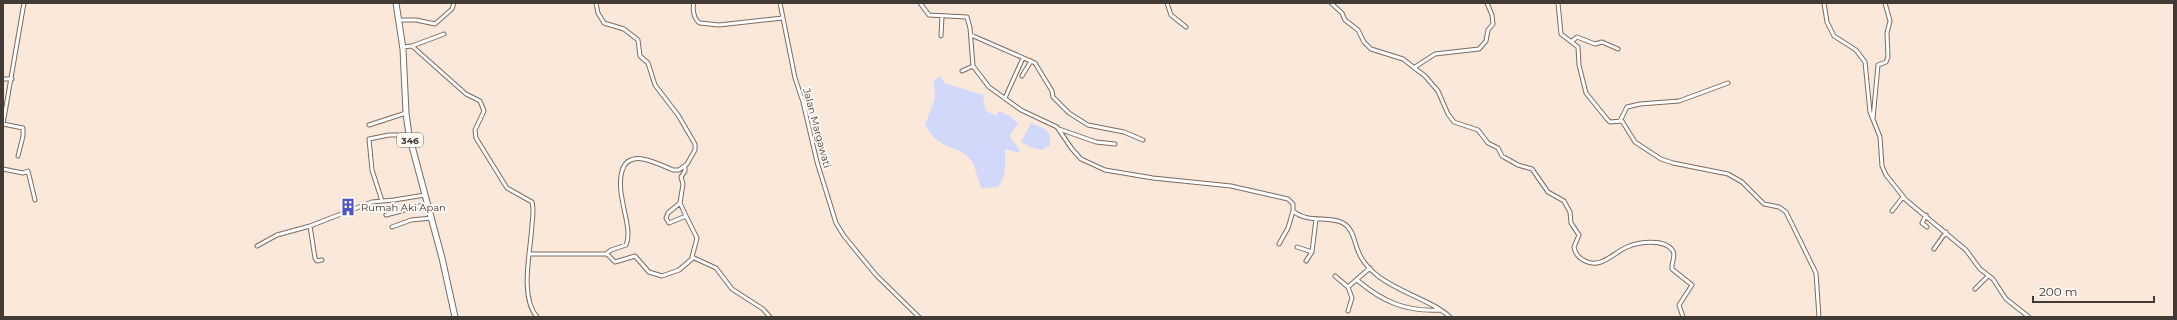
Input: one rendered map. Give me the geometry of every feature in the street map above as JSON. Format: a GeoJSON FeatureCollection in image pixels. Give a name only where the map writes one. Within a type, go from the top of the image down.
{"type":"FeatureCollection","features":[{"type":"Feature","properties":{"kind":"main road","name":"346"},"geometry":{"type":"LineString","coordinates":[[396,3],[403,49],[406,112],[409,136],[434,225],[455,317]]}},
{"type":"Feature","properties":{"kind":"street"},"geometry":{"type":"LineString","coordinates":[[18,156],[23,136],[23,128],[3,124],[24,3]]}},
{"type":"Feature","properties":{"kind":"street"},"geometry":{"type":"LineString","coordinates":[[399,20],[416,20],[435,24],[452,9],[454,3]]}},
{"type":"Feature","properties":{"kind":"street"},"geometry":{"type":"LineString","coordinates":[[596,3],[598,13],[604,23],[624,29],[638,40],[640,43],[639,54],[648,63],[655,85],[678,115],[694,142],[695,150],[681,177],[683,184],[680,203],[697,238],[692,254],[693,258]]}},
{"type":"Feature","properties":{"kind":"street"},"geometry":{"type":"LineString","coordinates":[[694,3],[693,6],[696,18],[700,23],[718,25],[783,18]]}},
{"type":"Feature","properties":{"kind":"street","name":"Jalan Margawati"},"geometry":{"type":"LineString","coordinates":[[780,3],[795,78],[803,102],[826,194],[836,223],[853,247],[885,285],[919,317]]}},
{"type":"Feature","properties":{"kind":"street"},"geometry":{"type":"LineString","coordinates":[[920,3],[929,15],[967,17],[971,35],[973,66],[989,87],[1021,110],[1060,129],[1096,142],[1115,144]]}},
{"type":"Feature","properties":{"kind":"street"},"geometry":{"type":"LineString","coordinates":[[1167,3],[1171,15],[1186,27]]}},
{"type":"Feature","properties":{"kind":"street"},"geometry":{"type":"LineString","coordinates":[[1331,3],[1337,8],[1345,20],[1360,33],[1364,42],[1371,49],[1403,59],[1415,67],[1438,91],[1448,114],[1454,122],[1478,130],[1486,141],[1498,148],[1502,156],[1518,165],[1530,167],[1548,192],[1564,201],[1570,212],[1571,223],[1579,235],[1574,247],[1580,258],[1587,262],[1600,263],[1626,247],[1646,243],[1663,244],[1671,249],[1674,255],[1672,269],[1692,284],[1679,305],[1682,317]]}},
{"type":"Feature","properties":{"kind":"street"},"geometry":{"type":"LineString","coordinates":[[1337,8],[1338,3]]}},
{"type":"Feature","properties":{"kind":"street"},"geometry":{"type":"LineString","coordinates":[[1415,67],[1434,54],[1445,52],[1472,52],[1481,48],[1487,37],[1488,30],[1493,24],[1492,15],[1487,3]]}},
{"type":"Feature","properties":{"kind":"street"},"geometry":{"type":"LineString","coordinates":[[1558,3],[1561,34],[1578,47],[1583,84],[1589,99],[1608,121],[1622,121],[1636,142],[1661,159],[1728,174],[1742,182],[1764,204],[1779,207],[1786,212],[1816,273],[1819,317]]}},
{"type":"Feature","properties":{"kind":"street"},"geometry":{"type":"LineString","coordinates":[[1824,3],[1827,22],[1834,36],[1856,50],[1865,62],[1869,106],[1880,137],[1884,170],[1894,187],[1903,197],[1966,250],[1976,265],[1988,276],[2006,299],[2029,317]]}},
{"type":"Feature","properties":{"kind":"street"},"geometry":{"type":"LineString","coordinates":[[1873,119],[1878,65],[1886,62],[1888,57],[1886,38],[1890,20],[1885,3]]}},
{"type":"Feature","properties":{"kind":"street"},"geometry":{"type":"LineString","coordinates":[[941,36],[942,16]]}},
{"type":"Feature","properties":{"kind":"street"},"geometry":{"type":"LineString","coordinates":[[403,49],[444,34]]}},
{"type":"Feature","properties":{"kind":"street"},"geometry":{"type":"LineString","coordinates":[[971,35],[1031,61],[1038,67],[1052,91],[1053,96],[1074,116],[1092,127],[1124,132],[1143,140]]}},
{"type":"Feature","properties":{"kind":"street"},"geometry":{"type":"LineString","coordinates":[[1572,41],[1577,37],[1594,44],[1602,42],[1618,49]]}},
{"type":"Feature","properties":{"kind":"street"},"geometry":{"type":"LineString","coordinates":[[412,46],[466,94],[482,103],[483,114],[475,130],[476,138],[507,188],[514,194],[528,198],[533,204],[527,297],[530,309],[537,317]]}},
{"type":"Feature","properties":{"kind":"street"},"geometry":{"type":"LineString","coordinates":[[1005,98],[1023,58]]}},
{"type":"Feature","properties":{"kind":"street"},"geometry":{"type":"LineString","coordinates":[[1022,76],[1031,61]]}},
{"type":"Feature","properties":{"kind":"street"},"geometry":{"type":"LineString","coordinates":[[962,71],[973,66]]}},
{"type":"Feature","properties":{"kind":"street"},"geometry":{"type":"LineString","coordinates":[[3,79],[12,78]]}},
{"type":"Feature","properties":{"kind":"street"},"geometry":{"type":"LineString","coordinates":[[1620,121],[1627,107],[1689,99],[1728,83]]}},
{"type":"Feature","properties":{"kind":"street"},"geometry":{"type":"LineString","coordinates":[[370,125],[406,112]]}},
{"type":"Feature","properties":{"kind":"street"},"geometry":{"type":"LineString","coordinates":[[1060,129],[1078,156],[1097,167],[1152,178],[1231,186],[1288,199],[1293,204],[1294,210],[1288,228],[1278,244]]}},
{"type":"Feature","properties":{"kind":"street"},"geometry":{"type":"LineString","coordinates":[[382,201],[372,170],[369,139],[389,135],[409,136]]}},
{"type":"Feature","properties":{"kind":"street"},"geometry":{"type":"LineString","coordinates":[[531,253],[608,254],[626,245],[628,242],[625,213],[619,190],[620,176],[624,165],[630,160],[640,158],[673,170],[685,167]]}},
{"type":"Feature","properties":{"kind":"street"},"geometry":{"type":"LineString","coordinates":[[3,169],[23,172],[29,171],[35,200]]}},
{"type":"Feature","properties":{"kind":"street"},"geometry":{"type":"LineString","coordinates":[[257,246],[277,235],[310,226],[369,203],[425,195]]}},
{"type":"Feature","properties":{"kind":"street"},"geometry":{"type":"LineString","coordinates":[[1892,211],[1903,197]]}},
{"type":"Feature","properties":{"kind":"street"},"geometry":{"type":"LineString","coordinates":[[680,203],[668,214],[667,220],[670,224],[686,216]]}},
{"type":"Feature","properties":{"kind":"street"},"geometry":{"type":"LineString","coordinates":[[386,215],[427,204]]}},
{"type":"Feature","properties":{"kind":"street"},"geometry":{"type":"LineString","coordinates":[[1294,210],[1300,216],[1340,222],[1347,226],[1359,254],[1378,276],[1396,288],[1441,310],[1450,317]]}},
{"type":"Feature","properties":{"kind":"street"},"geometry":{"type":"LineString","coordinates":[[1926,215],[1922,223],[1928,227]]}},
{"type":"Feature","properties":{"kind":"street"},"geometry":{"type":"LineString","coordinates":[[392,227],[410,220],[432,218]]}},
{"type":"Feature","properties":{"kind":"street"},"geometry":{"type":"LineString","coordinates":[[1306,261],[1312,252],[1316,219]]}},
{"type":"Feature","properties":{"kind":"street"},"geometry":{"type":"LineString","coordinates":[[310,226],[316,261],[322,260]]}},
{"type":"Feature","properties":{"kind":"street"},"geometry":{"type":"LineString","coordinates":[[1934,249],[1946,232]]}},
{"type":"Feature","properties":{"kind":"street"},"geometry":{"type":"LineString","coordinates":[[1297,247],[1312,252]]}},
{"type":"Feature","properties":{"kind":"street"},"geometry":{"type":"LineString","coordinates":[[608,254],[615,262],[635,256],[649,272],[662,276],[679,270],[693,258]]}},
{"type":"Feature","properties":{"kind":"street"},"geometry":{"type":"LineString","coordinates":[[693,258],[716,268],[732,289],[763,309],[770,317]]}},
{"type":"Feature","properties":{"kind":"street"},"geometry":{"type":"LineString","coordinates":[[1348,287],[1358,280],[1370,268]]}},
{"type":"Feature","properties":{"kind":"street"},"geometry":{"type":"LineString","coordinates":[[1335,276],[1348,287],[1352,298],[1348,311]]}},
{"type":"Feature","properties":{"kind":"street"},"geometry":{"type":"LineString","coordinates":[[1975,289],[1988,276]]}},
{"type":"Feature","properties":{"kind":"street"},"geometry":{"type":"LineString","coordinates":[[1358,280],[1376,295],[1394,304],[1419,310],[1441,310]]}},
{"type":"Feature","properties":{"kind":"shaded area"},"geometry":{"type":"Polygon","coordinates":[[[941,76],[944,83],[983,95],[985,110],[996,116],[999,111],[1010,116],[1018,123],[1010,135],[1020,153],[1005,149],[1004,174],[998,187],[982,188],[971,160],[960,151],[937,140],[925,125],[935,98],[934,80],[941,76]]]}},
{"type":"Feature","properties":{"kind":"shaded area"},"geometry":{"type":"Polygon","coordinates":[[[1031,123],[1045,129],[1050,135],[1050,145],[1042,150],[1030,147],[1021,142],[1031,123]]]}},
{"type":"Feature","properties":{"kind":"place","name":"Rumah Aki Apan"},"geometry":{"type":"Point","coordinates":[348,207]}}]}
